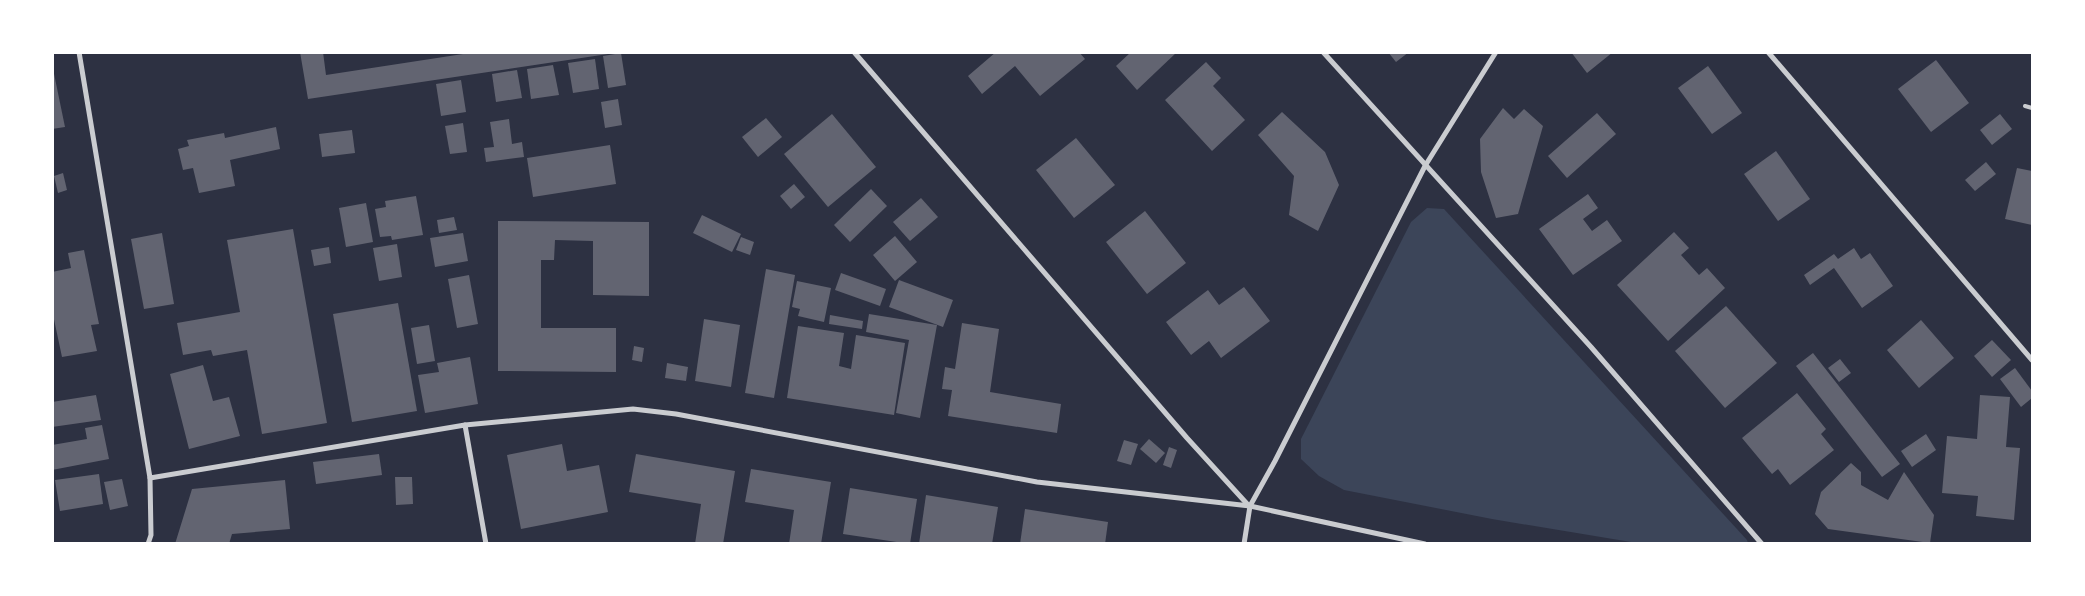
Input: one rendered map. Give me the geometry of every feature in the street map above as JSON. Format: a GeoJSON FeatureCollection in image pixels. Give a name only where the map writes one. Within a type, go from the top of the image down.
{"type":"FeatureCollection","features":[{"type":"Feature","properties":{"kind":"street"},"geometry":{"type":"LineString","coordinates":[[79,52],[150,478],[151,535],[148,544]]}},
{"type":"Feature","properties":{"kind":"street"},"geometry":{"type":"LineString","coordinates":[[854,52],[1187,438],[1250,506]]}},
{"type":"Feature","properties":{"kind":"street"},"geometry":{"type":"LineString","coordinates":[[1322,52],[1597,354],[1762,544]]}},
{"type":"Feature","properties":{"kind":"street"},"geometry":{"type":"LineString","coordinates":[[1244,544],[1250,506],[1275,461],[1425,166],[1496,52]]}},
{"type":"Feature","properties":{"kind":"street"},"geometry":{"type":"LineString","coordinates":[[1768,52],[2032,360]]}},
{"type":"Feature","properties":{"kind":"street"},"geometry":{"type":"LineString","coordinates":[[150,478],[465,425],[633,409],[676,414],[1037,482],[1250,506],[1425,544]]}},
{"type":"Feature","properties":{"kind":"street"},"geometry":{"type":"LineString","coordinates":[[465,425],[486,544]]}},
{"type":"Feature","properties":{"kind":"lane"},"geometry":{"type":"LineString","coordinates":[[2024,106],[2032,108]]}},
{"type":"Feature","properties":{"kind":"shaded area"},"geometry":{"type":"Polygon","coordinates":[[[1427,208],[1444,209],[1748,543],[1637,543],[1492,519],[1344,490],[1319,476],[1301,459],[1301,439],[1411,222],[1427,208]]]}},
{"type":"Feature","properties":{"kind":"building"},"geometry":{"type":"Polygon","coordinates":[[[300,52],[323,52],[326,75],[476,52],[608,54],[308,99],[300,52]]]}},
{"type":"Feature","properties":{"kind":"building"},"geometry":{"type":"Polygon","coordinates":[[[996,52],[1079,52],[1085,59],[1040,96],[1015,66],[982,94],[968,76],[996,52]]]}},
{"type":"Feature","properties":{"kind":"building"},"geometry":{"type":"Polygon","coordinates":[[[1131,52],[1177,52],[1137,90],[1116,66],[1131,52]]]}},
{"type":"Feature","properties":{"kind":"building"},"geometry":{"type":"Polygon","coordinates":[[[1388,52],[1409,52],[1396,62],[1388,52]]]}},
{"type":"Feature","properties":{"kind":"building"},"geometry":{"type":"Polygon","coordinates":[[[1571,52],[1613,52],[1587,73],[1571,52]]]}},
{"type":"Feature","properties":{"kind":"building"},"geometry":{"type":"Polygon","coordinates":[[[621,53],[626,85],[608,88],[603,56],[621,53]]]}},
{"type":"Feature","properties":{"kind":"building"},"geometry":{"type":"Polygon","coordinates":[[[595,59],[599,89],[573,93],[568,63],[595,59]]]}},
{"type":"Feature","properties":{"kind":"building"},"geometry":{"type":"Polygon","coordinates":[[[1936,60],[1969,103],[1931,132],[1898,89],[1936,60]]]}},
{"type":"Feature","properties":{"kind":"building"},"geometry":{"type":"Polygon","coordinates":[[[1206,62],[1221,78],[1213,86],[1245,120],[1212,151],[1165,100],[1206,62]]]}},
{"type":"Feature","properties":{"kind":"building"},"geometry":{"type":"Polygon","coordinates":[[[52,64],[65,127],[52,129],[52,64]]]}},
{"type":"Feature","properties":{"kind":"building"},"geometry":{"type":"Polygon","coordinates":[[[553,65],[559,95],[531,99],[527,69],[553,65]]]}},
{"type":"Feature","properties":{"kind":"building"},"geometry":{"type":"Polygon","coordinates":[[[1708,66],[1742,113],[1712,134],[1678,88],[1708,66]]]}},
{"type":"Feature","properties":{"kind":"building"},"geometry":{"type":"Polygon","coordinates":[[[517,70],[522,98],[496,102],[492,74],[517,70]]]}},
{"type":"Feature","properties":{"kind":"building"},"geometry":{"type":"Polygon","coordinates":[[[461,80],[466,112],[441,116],[436,84],[461,80]]]}},
{"type":"Feature","properties":{"kind":"building"},"geometry":{"type":"Polygon","coordinates":[[[618,99],[622,125],[605,128],[601,102],[618,99]]]}},
{"type":"Feature","properties":{"kind":"building"},"geometry":{"type":"Polygon","coordinates":[[[1503,108],[1514,119],[1524,109],[1543,126],[1518,214],[1496,218],[1481,172],[1480,139],[1503,108]]]}},
{"type":"Feature","properties":{"kind":"building"},"geometry":{"type":"Polygon","coordinates":[[[1282,112],[1325,152],[1339,185],[1318,231],[1289,215],[1294,176],[1258,135],[1282,112]]]}},
{"type":"Feature","properties":{"kind":"building"},"geometry":{"type":"Polygon","coordinates":[[[1597,113],[1616,134],[1567,178],[1548,156],[1597,113]]]}},
{"type":"Feature","properties":{"kind":"building"},"geometry":{"type":"Polygon","coordinates":[[[832,114],[876,167],[828,207],[784,154],[832,114]]]}},
{"type":"Feature","properties":{"kind":"building"},"geometry":{"type":"Polygon","coordinates":[[[2000,114],[2012,129],[1992,145],[1980,130],[2000,114]]]}},
{"type":"Feature","properties":{"kind":"building"},"geometry":{"type":"Polygon","coordinates":[[[766,118],[782,137],[758,157],[742,137],[766,118]]]}},
{"type":"Feature","properties":{"kind":"building"},"geometry":{"type":"Polygon","coordinates":[[[509,119],[512,144],[522,142],[524,157],[486,162],[484,148],[494,147],[490,122],[509,119]]]}},
{"type":"Feature","properties":{"kind":"building"},"geometry":{"type":"Polygon","coordinates":[[[463,123],[467,152],[450,154],[445,126],[463,123]]]}},
{"type":"Feature","properties":{"kind":"building"},"geometry":{"type":"Polygon","coordinates":[[[276,127],[280,149],[230,160],[235,186],[199,193],[193,168],[183,170],[178,149],[189,146],[187,140],[224,133],[225,138],[276,127]]]}},
{"type":"Feature","properties":{"kind":"building"},"geometry":{"type":"Polygon","coordinates":[[[352,130],[355,153],[322,157],[319,134],[352,130]]]}},
{"type":"Feature","properties":{"kind":"building"},"geometry":{"type":"Polygon","coordinates":[[[1076,138],[1115,185],[1074,218],[1036,170],[1076,138]]]}},
{"type":"Feature","properties":{"kind":"building"},"geometry":{"type":"Polygon","coordinates":[[[610,145],[616,184],[533,197],[527,158],[610,145]]]}},
{"type":"Feature","properties":{"kind":"building"},"geometry":{"type":"Polygon","coordinates":[[[1776,151],[1810,199],[1778,221],[1744,174],[1776,151]]]}},
{"type":"Feature","properties":{"kind":"building"},"geometry":{"type":"Polygon","coordinates":[[[1986,162],[1996,174],[1975,191],[1965,180],[1986,162]]]}},
{"type":"Feature","properties":{"kind":"building"},"geometry":{"type":"Polygon","coordinates":[[[2017,168],[2032,171],[2032,225],[2005,219],[2017,168]]]}},
{"type":"Feature","properties":{"kind":"building"},"geometry":{"type":"Polygon","coordinates":[[[63,173],[67,190],[58,193],[54,176],[63,173]]]}},
{"type":"Feature","properties":{"kind":"building"},"geometry":{"type":"Polygon","coordinates":[[[794,184],[805,197],[791,209],[780,196],[794,184]]]}},
{"type":"Feature","properties":{"kind":"building"},"geometry":{"type":"Polygon","coordinates":[[[871,189],[887,206],[850,242],[834,225],[871,189]]]}},
{"type":"Feature","properties":{"kind":"building"},"geometry":{"type":"Polygon","coordinates":[[[1588,194],[1598,208],[1583,219],[1592,231],[1607,220],[1622,241],[1573,275],[1539,229],[1588,194]]]}},
{"type":"Feature","properties":{"kind":"building"},"geometry":{"type":"Polygon","coordinates":[[[416,196],[423,235],[392,240],[391,236],[380,237],[375,209],[386,207],[385,201],[416,196]]]}},
{"type":"Feature","properties":{"kind":"building"},"geometry":{"type":"Polygon","coordinates":[[[921,198],[938,217],[910,241],[893,222],[921,198]]]}},
{"type":"Feature","properties":{"kind":"building"},"geometry":{"type":"Polygon","coordinates":[[[366,203],[373,242],[346,247],[339,208],[366,203]]]}},
{"type":"Feature","properties":{"kind":"building"},"geometry":{"type":"Polygon","coordinates":[[[1145,211],[1186,263],[1147,294],[1106,242],[1145,211]]]}},
{"type":"Feature","properties":{"kind":"building"},"geometry":{"type":"Polygon","coordinates":[[[702,215],[741,234],[732,252],[693,233],[702,215]]]}},
{"type":"Feature","properties":{"kind":"building"},"geometry":{"type":"Polygon","coordinates":[[[454,217],[457,230],[439,233],[437,220],[454,217]]]}},
{"type":"Feature","properties":{"kind":"building"},"geometry":{"type":"Polygon","coordinates":[[[498,221],[649,222],[649,296],[593,295],[593,241],[555,240],[554,260],[541,260],[541,328],[616,328],[616,372],[498,371],[498,221]]]}},
{"type":"Feature","properties":{"kind":"building"},"geometry":{"type":"Polygon","coordinates":[[[293,229],[327,423],[262,434],[247,350],[213,356],[211,350],[183,355],[177,323],[240,312],[227,240],[293,229]]]}},
{"type":"Feature","properties":{"kind":"building"},"geometry":{"type":"Polygon","coordinates":[[[1674,232],[1689,248],[1681,255],[1699,275],[1707,268],[1725,288],[1668,341],[1617,285],[1674,232]]]}},
{"type":"Feature","properties":{"kind":"building"},"geometry":{"type":"Polygon","coordinates":[[[162,233],[174,304],[144,309],[131,239],[162,233]]]}},
{"type":"Feature","properties":{"kind":"building"},"geometry":{"type":"Polygon","coordinates":[[[463,233],[468,261],[435,267],[430,238],[463,233]]]}},
{"type":"Feature","properties":{"kind":"building"},"geometry":{"type":"Polygon","coordinates":[[[895,236],[917,262],[895,281],[873,255],[895,236]]]}},
{"type":"Feature","properties":{"kind":"building"},"geometry":{"type":"Polygon","coordinates":[[[741,237],[754,242],[750,255],[736,250],[741,237]]]}},
{"type":"Feature","properties":{"kind":"building"},"geometry":{"type":"Polygon","coordinates":[[[397,244],[402,277],[379,281],[373,248],[397,244]]]}},
{"type":"Feature","properties":{"kind":"building"},"geometry":{"type":"Polygon","coordinates":[[[329,247],[331,263],[314,266],[311,250],[329,247]]]}},
{"type":"Feature","properties":{"kind":"building"},"geometry":{"type":"Polygon","coordinates":[[[1854,248],[1861,259],[1870,253],[1893,286],[1862,308],[1834,268],[1810,285],[1804,275],[1834,254],[1838,259],[1854,248]]]}},
{"type":"Feature","properties":{"kind":"building"},"geometry":{"type":"Polygon","coordinates":[[[84,250],[99,324],[91,325],[97,351],[62,357],[52,310],[52,272],[71,268],[68,253],[84,250]]]}},
{"type":"Feature","properties":{"kind":"building"},"geometry":{"type":"Polygon","coordinates":[[[766,269],[795,275],[774,398],[745,393],[766,269]]]}},
{"type":"Feature","properties":{"kind":"building"},"geometry":{"type":"Polygon","coordinates":[[[841,273],[886,289],[880,306],[835,290],[841,273]]]}},
{"type":"Feature","properties":{"kind":"building"},"geometry":{"type":"Polygon","coordinates":[[[469,275],[478,324],[457,328],[448,279],[469,275]]]}},
{"type":"Feature","properties":{"kind":"building"},"geometry":{"type":"Polygon","coordinates":[[[899,280],[953,300],[943,327],[889,307],[899,280]]]}},
{"type":"Feature","properties":{"kind":"building"},"geometry":{"type":"Polygon","coordinates":[[[797,281],[831,288],[824,322],[798,316],[800,309],[792,307],[797,281]]]}},
{"type":"Feature","properties":{"kind":"building"},"geometry":{"type":"Polygon","coordinates":[[[1244,287],[1270,321],[1221,358],[1209,341],[1191,355],[1166,322],[1208,290],[1219,305],[1244,287]]]}},
{"type":"Feature","properties":{"kind":"building"},"geometry":{"type":"Polygon","coordinates":[[[398,303],[417,411],[352,422],[333,314],[398,303]]]}},
{"type":"Feature","properties":{"kind":"building"},"geometry":{"type":"Polygon","coordinates":[[[1726,306],[1777,363],[1725,408],[1675,351],[1726,306]]]}},
{"type":"Feature","properties":{"kind":"building"},"geometry":{"type":"Polygon","coordinates":[[[869,314],[937,325],[920,418],[896,413],[909,340],[866,332],[869,314]]]}},
{"type":"Feature","properties":{"kind":"building"},"geometry":{"type":"Polygon","coordinates":[[[830,315],[863,321],[862,329],[829,324],[830,315]]]}},
{"type":"Feature","properties":{"kind":"building"},"geometry":{"type":"Polygon","coordinates":[[[704,319],[740,325],[731,387],[695,381],[704,319]]]}},
{"type":"Feature","properties":{"kind":"building"},"geometry":{"type":"Polygon","coordinates":[[[1921,320],[1954,358],[1919,388],[1887,350],[1921,320]]]}},
{"type":"Feature","properties":{"kind":"building"},"geometry":{"type":"Polygon","coordinates":[[[962,323],[999,329],[990,392],[1061,404],[1057,433],[948,416],[952,390],[942,389],[945,367],[955,369],[962,323]]]}},
{"type":"Feature","properties":{"kind":"building"},"geometry":{"type":"Polygon","coordinates":[[[429,325],[435,361],[417,364],[411,328],[429,325]]]}},
{"type":"Feature","properties":{"kind":"building"},"geometry":{"type":"Polygon","coordinates":[[[798,326],[844,333],[839,366],[851,369],[856,335],[905,343],[894,415],[787,398],[798,326]]]}},
{"type":"Feature","properties":{"kind":"building"},"geometry":{"type":"Polygon","coordinates":[[[1992,340],[2011,360],[1992,377],[1974,356],[1992,340]]]}},
{"type":"Feature","properties":{"kind":"building"},"geometry":{"type":"Polygon","coordinates":[[[634,346],[644,348],[642,362],[632,360],[634,346]]]}},
{"type":"Feature","properties":{"kind":"building"},"geometry":{"type":"Polygon","coordinates":[[[1813,353],[1900,464],[1882,477],[1796,366],[1813,353]]]}},
{"type":"Feature","properties":{"kind":"building"},"geometry":{"type":"Polygon","coordinates":[[[470,357],[478,404],[425,413],[418,375],[439,372],[437,363],[470,357]]]}},
{"type":"Feature","properties":{"kind":"building"},"geometry":{"type":"Polygon","coordinates":[[[1840,359],[1851,373],[1839,382],[1828,368],[1840,359]]]}},
{"type":"Feature","properties":{"kind":"building"},"geometry":{"type":"Polygon","coordinates":[[[667,363],[688,367],[686,381],[665,378],[667,363]]]}},
{"type":"Feature","properties":{"kind":"building"},"geometry":{"type":"Polygon","coordinates":[[[203,365],[213,401],[229,397],[240,436],[189,449],[170,374],[203,365]]]}},
{"type":"Feature","properties":{"kind":"building"},"geometry":{"type":"Polygon","coordinates":[[[2015,368],[2032,391],[2032,398],[2021,407],[2000,379],[2015,368]]]}},
{"type":"Feature","properties":{"kind":"building"},"geometry":{"type":"Polygon","coordinates":[[[1797,393],[1826,429],[1821,434],[1834,450],[1790,485],[1778,469],[1772,474],[1742,438],[1797,393]]]}},
{"type":"Feature","properties":{"kind":"building"},"geometry":{"type":"Polygon","coordinates":[[[96,395],[101,420],[52,427],[52,402],[96,395]]]}},
{"type":"Feature","properties":{"kind":"building"},"geometry":{"type":"Polygon","coordinates":[[[1980,395],[2010,397],[2006,447],[2020,448],[2014,520],[1976,516],[1978,496],[1942,493],[1947,436],[1977,439],[1980,395]]]}},
{"type":"Feature","properties":{"kind":"building"},"geometry":{"type":"Polygon","coordinates":[[[102,425],[109,459],[52,470],[52,445],[87,439],[85,428],[102,425]]]}},
{"type":"Feature","properties":{"kind":"building"},"geometry":{"type":"Polygon","coordinates":[[[1926,434],[1936,450],[1912,467],[1901,451],[1926,434]]]}},
{"type":"Feature","properties":{"kind":"building"},"geometry":{"type":"Polygon","coordinates":[[[1149,439],[1165,453],[1156,463],[1140,449],[1149,439]]]}},
{"type":"Feature","properties":{"kind":"building"},"geometry":{"type":"Polygon","coordinates":[[[1124,440],[1138,444],[1131,465],[1117,461],[1124,440]]]}},
{"type":"Feature","properties":{"kind":"building"},"geometry":{"type":"Polygon","coordinates":[[[562,444],[567,471],[599,465],[608,512],[521,529],[507,455],[562,444]]]}},
{"type":"Feature","properties":{"kind":"building"},"geometry":{"type":"Polygon","coordinates":[[[1169,447],[1177,450],[1171,468],[1163,465],[1169,447]]]}},
{"type":"Feature","properties":{"kind":"building"},"geometry":{"type":"Polygon","coordinates":[[[379,454],[382,475],[316,484],[313,462],[379,454]]]}},
{"type":"Feature","properties":{"kind":"building"},"geometry":{"type":"Polygon","coordinates":[[[636,454],[735,471],[723,544],[695,544],[701,504],[629,492],[636,454]]]}},
{"type":"Feature","properties":{"kind":"building"},"geometry":{"type":"Polygon","coordinates":[[[1851,463],[1861,472],[1861,485],[1888,500],[1904,472],[1934,515],[1930,543],[1828,529],[1815,514],[1821,492],[1851,463]]]}},
{"type":"Feature","properties":{"kind":"building"},"geometry":{"type":"Polygon","coordinates":[[[751,469],[831,482],[821,544],[789,544],[794,510],[745,502],[751,469]]]}},
{"type":"Feature","properties":{"kind":"building"},"geometry":{"type":"Polygon","coordinates":[[[99,474],[103,504],[60,511],[55,480],[99,474]]]}},
{"type":"Feature","properties":{"kind":"building"},"geometry":{"type":"Polygon","coordinates":[[[395,477],[412,477],[413,504],[396,505],[395,477]]]}},
{"type":"Feature","properties":{"kind":"building"},"geometry":{"type":"Polygon","coordinates":[[[122,479],[128,506],[110,510],[104,482],[122,479]]]}},
{"type":"Feature","properties":{"kind":"building"},"geometry":{"type":"Polygon","coordinates":[[[285,480],[290,529],[232,534],[229,544],[175,544],[192,489],[285,480]]]}},
{"type":"Feature","properties":{"kind":"building"},"geometry":{"type":"Polygon","coordinates":[[[850,488],[917,499],[910,544],[843,534],[850,488]]]}},
{"type":"Feature","properties":{"kind":"building"},"geometry":{"type":"Polygon","coordinates":[[[926,495],[998,507],[992,544],[919,544],[926,495]]]}},
{"type":"Feature","properties":{"kind":"building"},"geometry":{"type":"Polygon","coordinates":[[[1025,509],[1108,522],[1105,544],[1020,544],[1025,509]]]}}]}
